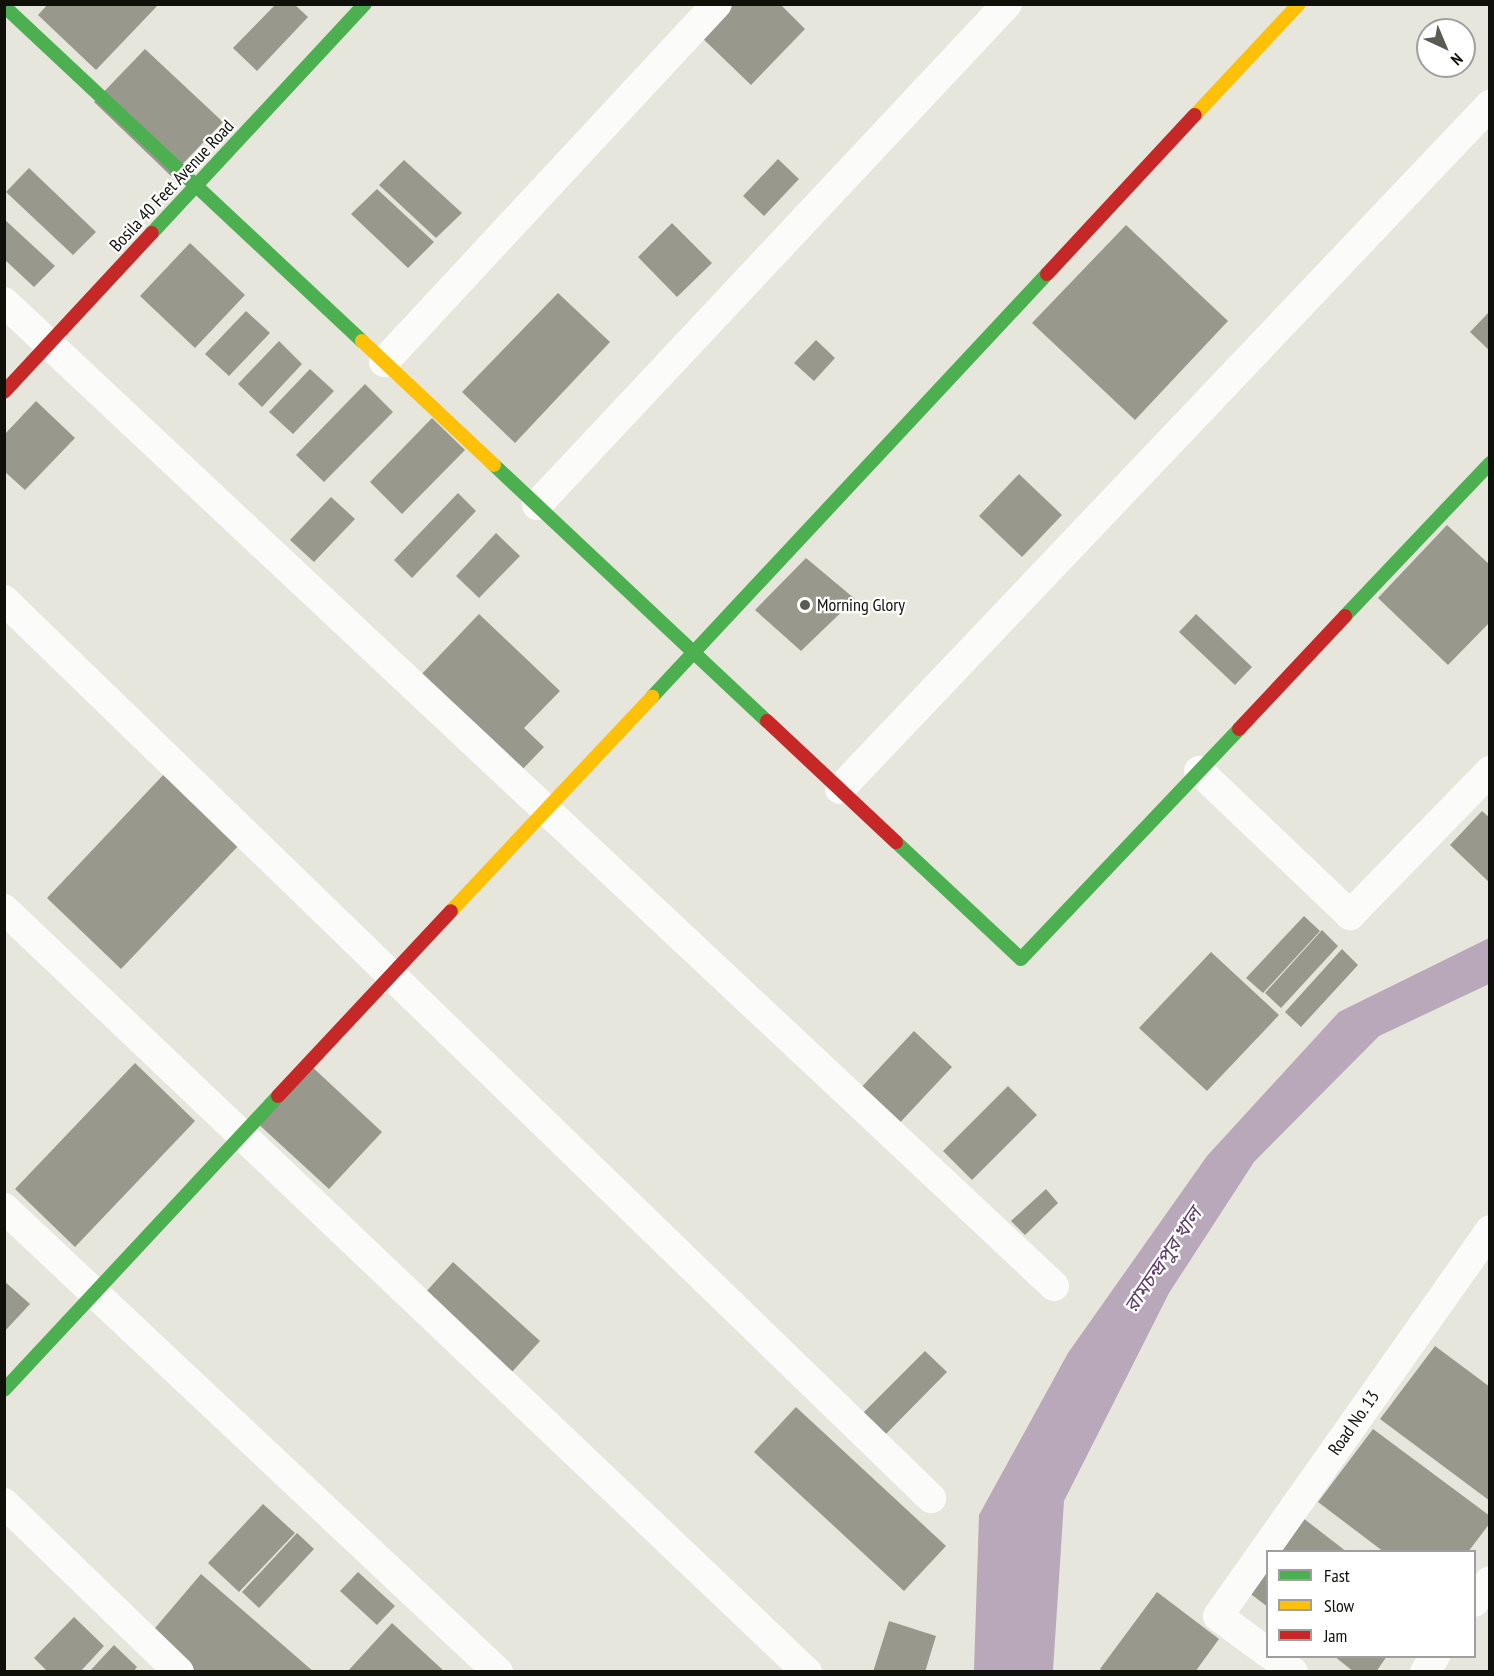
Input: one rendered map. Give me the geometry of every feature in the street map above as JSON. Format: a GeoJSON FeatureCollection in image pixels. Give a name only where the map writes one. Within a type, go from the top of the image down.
{"type":"FeatureCollection","features":[{"type":"Feature","properties":{"kind":"street","name":"Bosila 40 Feet Avenue Road"},"geometry":{"type":"LineString","coordinates":[[4,392],[365,4]]}},
{"type":"Feature","properties":{"kind":"street"},"geometry":{"type":"LineString","coordinates":[[384,362],[717,4]]}},
{"type":"Feature","properties":{"kind":"street"},"geometry":{"type":"LineString","coordinates":[[537,505],[1007,4]]}},
{"type":"Feature","properties":{"kind":"street"},"geometry":{"type":"LineString","coordinates":[[4,1390],[1299,4]]}},
{"type":"Feature","properties":{"kind":"street"},"geometry":{"type":"LineString","coordinates":[[19,10],[196,186],[1021,959],[1490,463]]}},
{"type":"Feature","properties":{"kind":"street"},"geometry":{"type":"LineString","coordinates":[[840,789],[1490,105]]}},
{"type":"Feature","properties":{"kind":"street"},"geometry":{"type":"LineString","coordinates":[[4,302],[1054,1286]]}},
{"type":"Feature","properties":{"kind":"street"},"geometry":{"type":"LineString","coordinates":[[4,600],[931,1498]]}},
{"type":"Feature","properties":{"kind":"street"},"geometry":{"type":"LineString","coordinates":[[1199,771],[1350,915],[1490,771]]}},
{"type":"Feature","properties":{"kind":"street"},"geometry":{"type":"LineString","coordinates":[[4,909],[807,1671]]}},
{"type":"Feature","properties":{"kind":"street"},"geometry":{"type":"LineString","coordinates":[[4,1208],[498,1671]]}},
{"type":"Feature","properties":{"kind":"street","name":"Road No. 13"},"geometry":{"type":"LineString","coordinates":[[1266,1652],[1218,1616],[1490,1230]]}},
{"type":"Feature","properties":{"kind":"street"},"geometry":{"type":"LineString","coordinates":[[4,1503],[179,1671]]}},
{"type":"Feature","properties":{"kind":"street"},"geometry":{"type":"LineString","coordinates":[[1476,1599],[1490,1581]]}},
{"type":"Feature","properties":{"kind":"street"},"geometry":{"type":"LineString","coordinates":[[1276,1658],[1293,1671]]}},
{"type":"Feature","properties":{"kind":"street"},"geometry":{"type":"LineString","coordinates":[[1425,1671],[1434,1658]]}},
{"type":"Feature","properties":{"kind":"water","name":"রামচন্দ্রপুর খাল"},"geometry":{"type":"Polygon","coordinates":[[[1489,938],[1489,984],[1379,1036],[1254,1162],[1169,1293],[1064,1501],[1053,1671],[974,1671],[979,1515],[1068,1353],[1207,1156],[1339,1012],[1489,938]]]}},
{"type":"Feature","properties":{"kind":"building"},"geometry":{"type":"Polygon","coordinates":[[[48,4],[159,4],[96,70],[38,15],[48,4]]]}},
{"type":"Feature","properties":{"kind":"building"},"geometry":{"type":"Polygon","coordinates":[[[722,4],[780,4],[805,29],[751,85],[696,32],[722,4]]]}},
{"type":"Feature","properties":{"kind":"building"},"geometry":{"type":"Polygon","coordinates":[[[275,5],[295,5],[308,17],[257,71],[233,48],[275,5]]]}},
{"type":"Feature","properties":{"kind":"building"},"geometry":{"type":"Polygon","coordinates":[[[145,49],[223,122],[171,176],[94,102],[145,49]]]}},
{"type":"Feature","properties":{"kind":"building"},"geometry":{"type":"Polygon","coordinates":[[[778,159],[799,179],[764,216],[743,196],[778,159]]]}},
{"type":"Feature","properties":{"kind":"building"},"geometry":{"type":"Polygon","coordinates":[[[404,160],[462,213],[436,238],[379,185],[404,160]]]}},
{"type":"Feature","properties":{"kind":"building"},"geometry":{"type":"Polygon","coordinates":[[[29,168],[96,232],[73,255],[6,192],[29,168]]]}},
{"type":"Feature","properties":{"kind":"building"},"geometry":{"type":"Polygon","coordinates":[[[377,189],[434,242],[408,268],[351,214],[377,189]]]}},
{"type":"Feature","properties":{"kind":"building"},"geometry":{"type":"Polygon","coordinates":[[[4,219],[55,266],[34,287],[4,259],[4,219]]]}},
{"type":"Feature","properties":{"kind":"building"},"geometry":{"type":"Polygon","coordinates":[[[672,223],[712,263],[677,297],[638,257],[672,223]]]}},
{"type":"Feature","properties":{"kind":"building"},"geometry":{"type":"Polygon","coordinates":[[[1126,225],[1228,321],[1135,420],[1032,323],[1126,225]]]}},
{"type":"Feature","properties":{"kind":"building"},"geometry":{"type":"Polygon","coordinates":[[[190,243],[245,295],[195,348],[140,296],[190,243]]]}},
{"type":"Feature","properties":{"kind":"building"},"geometry":{"type":"Polygon","coordinates":[[[558,293],[610,342],[515,443],[462,392],[558,293]]]}},
{"type":"Feature","properties":{"kind":"building"},"geometry":{"type":"Polygon","coordinates":[[[246,311],[270,333],[229,376],[205,354],[246,311]]]}},
{"type":"Feature","properties":{"kind":"building"},"geometry":{"type":"Polygon","coordinates":[[[1490,311],[1490,351],[1470,332],[1490,311]]]}},
{"type":"Feature","properties":{"kind":"building"},"geometry":{"type":"Polygon","coordinates":[[[816,340],[835,358],[814,381],[794,363],[816,340]]]}},
{"type":"Feature","properties":{"kind":"building"},"geometry":{"type":"Polygon","coordinates":[[[279,341],[302,364],[262,407],[238,384],[279,341]]]}},
{"type":"Feature","properties":{"kind":"building"},"geometry":{"type":"Polygon","coordinates":[[[310,369],[334,391],[293,434],[269,412],[310,369]]]}},
{"type":"Feature","properties":{"kind":"building"},"geometry":{"type":"Polygon","coordinates":[[[365,384],[393,412],[324,482],[296,455],[365,384]]]}},
{"type":"Feature","properties":{"kind":"building"},"geometry":{"type":"Polygon","coordinates":[[[36,401],[75,438],[25,490],[4,471],[4,435],[36,401]]]}},
{"type":"Feature","properties":{"kind":"building"},"geometry":{"type":"Polygon","coordinates":[[[432,418],[465,450],[402,514],[370,482],[432,418]]]}},
{"type":"Feature","properties":{"kind":"building"},"geometry":{"type":"Polygon","coordinates":[[[1019,474],[1062,515],[1022,557],[979,516],[1019,474]]]}},
{"type":"Feature","properties":{"kind":"building"},"geometry":{"type":"Polygon","coordinates":[[[458,493],[476,511],[412,578],[394,560],[458,493]]]}},
{"type":"Feature","properties":{"kind":"building"},"geometry":{"type":"Polygon","coordinates":[[[331,497],[355,519],[314,562],[290,540],[331,497]]]}},
{"type":"Feature","properties":{"kind":"building"},"geometry":{"type":"Polygon","coordinates":[[[1447,525],[1490,565],[1490,622],[1448,665],[1378,598],[1447,525]]]}},
{"type":"Feature","properties":{"kind":"building"},"geometry":{"type":"Polygon","coordinates":[[[496,533],[520,556],[479,598],[456,576],[496,533]]]}},
{"type":"Feature","properties":{"kind":"building","name":"Morning Glory"},"geometry":{"type":"Polygon","coordinates":[[[806,558],[855,599],[801,651],[755,610],[806,558]]]}},
{"type":"Feature","properties":{"kind":"building"},"geometry":{"type":"Polygon","coordinates":[[[479,614],[560,691],[524,728],[544,747],[518,774],[418,678],[479,614]]]}},
{"type":"Feature","properties":{"kind":"building"},"geometry":{"type":"Polygon","coordinates":[[[1196,614],[1252,667],[1235,685],[1179,632],[1196,614]]]}},
{"type":"Feature","properties":{"kind":"building"},"geometry":{"type":"Polygon","coordinates":[[[166,772],[241,843],[121,969],[47,898],[166,772]]]}},
{"type":"Feature","properties":{"kind":"building"},"geometry":{"type":"Polygon","coordinates":[[[1482,811],[1490,818],[1490,883],[1450,845],[1482,811]]]}},
{"type":"Feature","properties":{"kind":"building"},"geometry":{"type":"Polygon","coordinates":[[[1304,916],[1320,931],[1263,993],[1246,978],[1304,916]]]}},
{"type":"Feature","properties":{"kind":"building"},"geometry":{"type":"Polygon","coordinates":[[[1322,930],[1338,946],[1281,1008],[1265,993],[1322,930]]]}},
{"type":"Feature","properties":{"kind":"building"},"geometry":{"type":"Polygon","coordinates":[[[1342,949],[1358,965],[1301,1027],[1285,1012],[1342,949]]]}},
{"type":"Feature","properties":{"kind":"building"},"geometry":{"type":"Polygon","coordinates":[[[1211,952],[1279,1015],[1207,1091],[1139,1028],[1211,952]]]}},
{"type":"Feature","properties":{"kind":"building"},"geometry":{"type":"Polygon","coordinates":[[[914,1031],[952,1067],[893,1130],[855,1094],[914,1031]]]}},
{"type":"Feature","properties":{"kind":"building"},"geometry":{"type":"Polygon","coordinates":[[[135,1063],[195,1121],[75,1247],[15,1189],[135,1063]]]}},
{"type":"Feature","properties":{"kind":"building"},"geometry":{"type":"Polygon","coordinates":[[[308,1063],[382,1132],[329,1189],[255,1121],[308,1063]]]}},
{"type":"Feature","properties":{"kind":"building"},"geometry":{"type":"Polygon","coordinates":[[[1008,1086],[1037,1115],[972,1180],[943,1151],[1008,1086]]]}},
{"type":"Feature","properties":{"kind":"building"},"geometry":{"type":"Polygon","coordinates":[[[1046,1189],[1058,1203],[1025,1235],[1011,1221],[1046,1189]]]}},
{"type":"Feature","properties":{"kind":"building"},"geometry":{"type":"Polygon","coordinates":[[[453,1262],[540,1341],[511,1373],[424,1294],[453,1262]]]}},
{"type":"Feature","properties":{"kind":"building"},"geometry":{"type":"Polygon","coordinates":[[[4,1281],[30,1304],[4,1332],[4,1281]]]}},
{"type":"Feature","properties":{"kind":"building"},"geometry":{"type":"Polygon","coordinates":[[[1435,1346],[1490,1387],[1490,1501],[1380,1419],[1435,1346]]]}},
{"type":"Feature","properties":{"kind":"building"},"geometry":{"type":"Polygon","coordinates":[[[925,1351],[947,1372],[882,1438],[860,1416],[925,1351]]]}},
{"type":"Feature","properties":{"kind":"building"},"geometry":{"type":"Polygon","coordinates":[[[796,1407],[946,1546],[904,1591],[754,1452],[796,1407]]]}},
{"type":"Feature","properties":{"kind":"building"},"geometry":{"type":"Polygon","coordinates":[[[1373,1429],[1490,1516],[1490,1523],[1470,1550],[1381,1550],[1318,1502],[1373,1429]]]}},
{"type":"Feature","properties":{"kind":"building"},"geometry":{"type":"Polygon","coordinates":[[[263,1504],[295,1533],[239,1592],[208,1563],[263,1504]]]}},
{"type":"Feature","properties":{"kind":"building"},"geometry":{"type":"Polygon","coordinates":[[[1303,1518],[1344,1550],[1279,1550],[1303,1518]]]}},
{"type":"Feature","properties":{"kind":"building"},"geometry":{"type":"Polygon","coordinates":[[[297,1533],[314,1549],[259,1608],[242,1592],[297,1533]]]}},
{"type":"Feature","properties":{"kind":"building"},"geometry":{"type":"Polygon","coordinates":[[[1266,1568],[1266,1606],[1248,1592],[1266,1568]]]}},
{"type":"Feature","properties":{"kind":"building"},"geometry":{"type":"Polygon","coordinates":[[[358,1572],[395,1606],[377,1625],[340,1591],[358,1572]]]}},
{"type":"Feature","properties":{"kind":"building"},"geometry":{"type":"Polygon","coordinates":[[[201,1574],[314,1672],[193,1672],[150,1634],[201,1574]]]}},
{"type":"Feature","properties":{"kind":"building"},"geometry":{"type":"Polygon","coordinates":[[[1157,1592],[1219,1639],[1195,1672],[1103,1672],[1100,1669],[1157,1592]]]}},
{"type":"Feature","properties":{"kind":"building"},"geometry":{"type":"Polygon","coordinates":[[[74,1617],[104,1646],[80,1672],[48,1672],[34,1658],[74,1617]]]}},
{"type":"Feature","properties":{"kind":"building"},"geometry":{"type":"Polygon","coordinates":[[[889,1621],[936,1636],[925,1672],[873,1672],[889,1621]]]}},
{"type":"Feature","properties":{"kind":"building"},"geometry":{"type":"Polygon","coordinates":[[[392,1623],[445,1672],[347,1672],[392,1623]]]}},
{"type":"Feature","properties":{"kind":"building"},"geometry":{"type":"Polygon","coordinates":[[[114,1645],[137,1667],[133,1672],[89,1672],[114,1645]]]}},
{"type":"Feature","properties":{"kind":"building"},"geometry":{"type":"Polygon","coordinates":[[[1336,1658],[1386,1658],[1376,1672],[1354,1672],[1336,1658]]]}},
{"type":"Feature","properties":{"kind":"traffic: fast"},"geometry":{"type":"LineString","coordinates":[[152,233],[365,4]]}},
{"type":"Feature","properties":{"kind":"traffic: fast"},"geometry":{"type":"LineString","coordinates":[[4,6],[362,341]]}},
{"type":"Feature","properties":{"kind":"traffic: fast"},"geometry":{"type":"LineString","coordinates":[[652,697],[1047,274]]}},
{"type":"Feature","properties":{"kind":"traffic: fast"},"geometry":{"type":"LineString","coordinates":[[1345,616],[1490,463]]}},
{"type":"Feature","properties":{"kind":"traffic: fast"},"geometry":{"type":"LineString","coordinates":[[494,465],[767,721]]}},
{"type":"Feature","properties":{"kind":"traffic: fast"},"geometry":{"type":"LineString","coordinates":[[896,842],[1021,959],[1239,729]]}},
{"type":"Feature","properties":{"kind":"traffic: fast"},"geometry":{"type":"LineString","coordinates":[[4,1390],[278,1096]]}},
{"type":"Feature","properties":{"kind":"traffic: slow"},"geometry":{"type":"LineString","coordinates":[[1195,115],[1299,4]]}},
{"type":"Feature","properties":{"kind":"traffic: slow"},"geometry":{"type":"LineString","coordinates":[[362,341],[494,465]]}},
{"type":"Feature","properties":{"kind":"traffic: slow"},"geometry":{"type":"LineString","coordinates":[[451,911],[652,697]]}},
{"type":"Feature","properties":{"kind":"traffic: jam"},"geometry":{"type":"LineString","coordinates":[[1047,274],[1195,115]]}},
{"type":"Feature","properties":{"kind":"traffic: jam"},"geometry":{"type":"LineString","coordinates":[[4,392],[152,233]]}},
{"type":"Feature","properties":{"kind":"traffic: jam"},"geometry":{"type":"LineString","coordinates":[[1239,729],[1345,616]]}},
{"type":"Feature","properties":{"kind":"traffic: jam"},"geometry":{"type":"LineString","coordinates":[[767,721],[896,842]]}},
{"type":"Feature","properties":{"kind":"traffic: jam"},"geometry":{"type":"LineString","coordinates":[[278,1096],[451,911]]}},
{"type":"Feature","properties":{"kind":"place","name":"Morning Glory"},"geometry":{"type":"Point","coordinates":[805,605]}}]}
